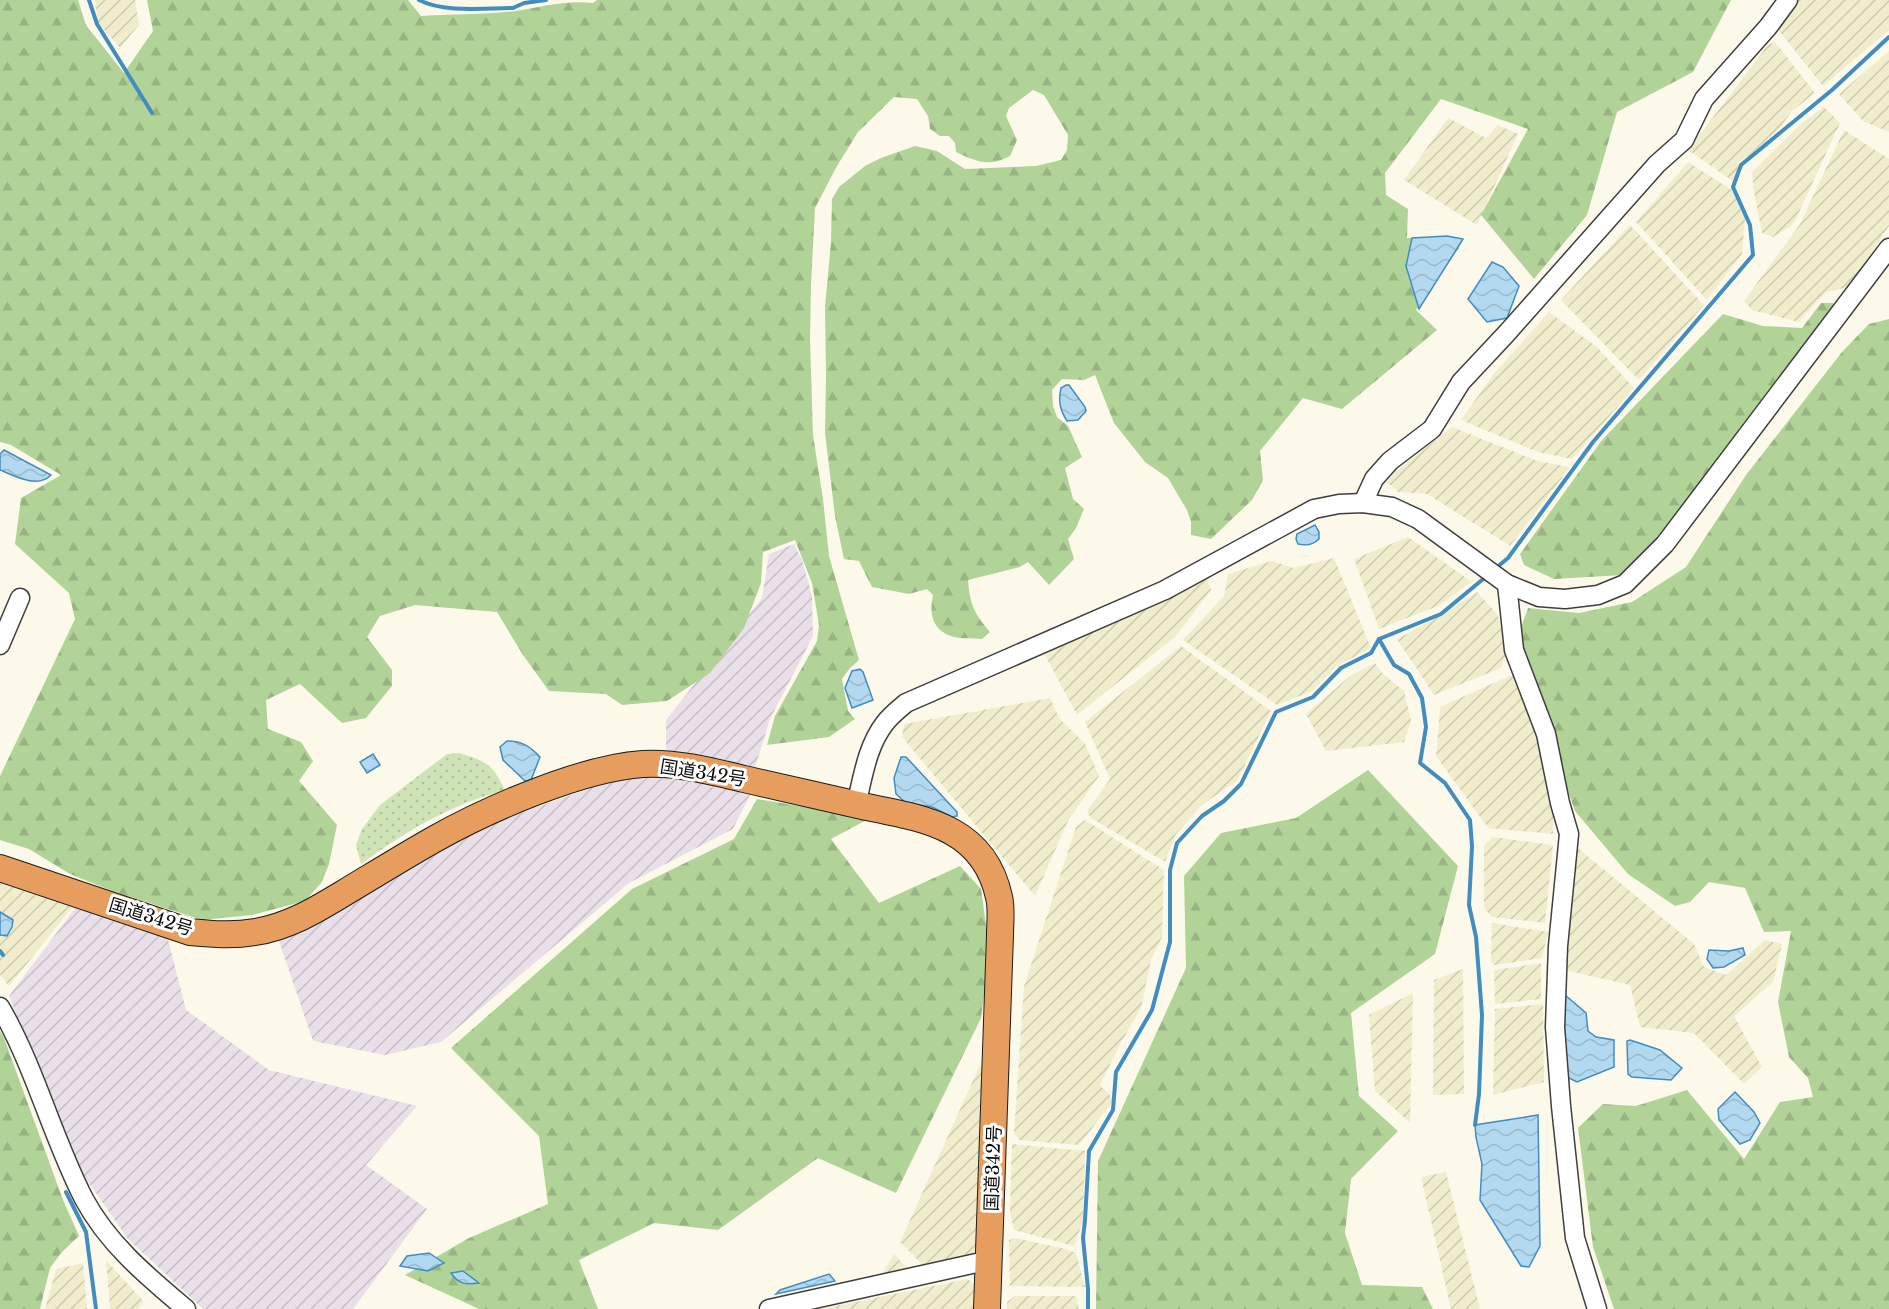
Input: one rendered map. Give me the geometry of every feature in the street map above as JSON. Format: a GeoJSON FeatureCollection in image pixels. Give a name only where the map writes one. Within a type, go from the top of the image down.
{"type":"FeatureCollection","features":[{"type":"Feature","properties":{"kind":"highway","name":"国道342号"},"geometry":{"type":"LineString","coordinates":[[0,868],[190,932],[215,935],[257,932],[301,919],[435,839],[487,813],[548,789],[613,768],[642,764],[710,771],[915,817],[953,831],[970,843],[989,867],[1000,899],[987,1309]]}},
{"type":"Feature","properties":{"kind":"street"},"geometry":{"type":"LineString","coordinates":[[1363,503],[1374,479],[1390,461],[1432,429],[1461,382],[1657,164],[1684,140],[1704,99],[1768,27],[1788,0]]}},
{"type":"Feature","properties":{"kind":"street"},"geometry":{"type":"LineString","coordinates":[[856,805],[868,757],[875,740],[886,721],[906,703],[1165,590],[1314,509],[1339,504],[1363,503],[1392,507],[1418,519],[1508,584],[1539,597],[1565,599],[1598,595],[1625,584],[1665,544],[1889,248]]}},
{"type":"Feature","properties":{"kind":"street"},"geometry":{"type":"LineString","coordinates":[[1508,584],[1514,650],[1546,734],[1560,803],[1569,834],[1558,946],[1556,1027],[1561,1106],[1575,1238],[1597,1309]]}},
{"type":"Feature","properties":{"kind":"street"},"geometry":{"type":"LineString","coordinates":[[0,645],[5,620],[20,598]]}},
{"type":"Feature","properties":{"kind":"street"},"geometry":{"type":"LineString","coordinates":[[0,1007],[16,1036],[58,1144],[85,1201],[120,1250],[186,1309]]}},
{"type":"Feature","properties":{"kind":"street"},"geometry":{"type":"LineString","coordinates":[[769,1309],[990,1260]]}},
{"type":"Feature","properties":{"kind":"shaded area"},"geometry":{"type":"Polygon","coordinates":[[[95,0],[135,0],[139,25],[120,48],[98,23],[95,0]]]}},
{"type":"Feature","properties":{"kind":"shaded area"},"geometry":{"type":"Polygon","coordinates":[[[1797,0],[1889,0],[1889,30],[1823,86],[1776,27],[1797,0]]]}},
{"type":"Feature","properties":{"kind":"shaded area"},"geometry":{"type":"Polygon","coordinates":[[[1775,42],[1815,93],[1792,111],[1780,128],[1739,162],[1734,182],[1688,150],[1768,45],[1775,42]]]}},
{"type":"Feature","properties":{"kind":"shaded area"},"geometry":{"type":"Polygon","coordinates":[[[1889,51],[1889,132],[1863,121],[1839,94],[1889,51]]]}},
{"type":"Feature","properties":{"kind":"shaded area"},"geometry":{"type":"Polygon","coordinates":[[[1824,107],[1840,123],[1796,219],[1790,227],[1773,237],[1762,233],[1752,172],[1803,122],[1824,107]]]}},
{"type":"Feature","properties":{"kind":"shaded area"},"geometry":{"type":"Polygon","coordinates":[[[1448,118],[1486,138],[1498,125],[1518,134],[1477,225],[1404,180],[1448,118]]]}},
{"type":"Feature","properties":{"kind":"shaded area"},"geometry":{"type":"Polygon","coordinates":[[[1844,130],[1889,159],[1889,226],[1849,287],[1826,292],[1799,322],[1752,310],[1744,301],[1800,224],[1844,130]]]}},
{"type":"Feature","properties":{"kind":"shaded area"},"geometry":{"type":"Polygon","coordinates":[[[1688,162],[1735,192],[1745,218],[1742,254],[1707,300],[1636,222],[1688,162]]]}},
{"type":"Feature","properties":{"kind":"shaded area"},"geometry":{"type":"Polygon","coordinates":[[[1630,225],[1704,305],[1639,380],[1561,300],[1630,225]]]}},
{"type":"Feature","properties":{"kind":"shaded area"},"geometry":{"type":"Polygon","coordinates":[[[1549,312],[1597,347],[1634,388],[1572,459],[1538,452],[1461,420],[1492,376],[1549,312]]]}},
{"type":"Feature","properties":{"kind":"shaded area"},"geometry":{"type":"Polygon","coordinates":[[[1452,427],[1537,461],[1570,467],[1510,546],[1427,494],[1398,492],[1387,482],[1394,473],[1452,427]]]}},
{"type":"Feature","properties":{"kind":"shaded area"},"geometry":{"type":"Polygon","coordinates":[[[1408,537],[1472,582],[1438,606],[1379,629],[1354,559],[1408,537]]]}},
{"type":"Feature","properties":{"kind":"shaded area"},"geometry":{"type":"Polygon","coordinates":[[[794,544],[802,560],[812,596],[813,636],[770,719],[755,768],[666,750],[666,720],[762,598],[769,554],[794,544]]]}},
{"type":"Feature","properties":{"kind":"shaded area"},"geometry":{"type":"Polygon","coordinates":[[[1334,558],[1371,648],[1337,666],[1312,691],[1277,705],[1183,640],[1224,596],[1228,574],[1272,561],[1294,568],[1334,558]]]}},
{"type":"Feature","properties":{"kind":"shaded area"},"geometry":{"type":"Polygon","coordinates":[[[1207,578],[1211,590],[1175,637],[1077,715],[1045,655],[1207,578]]]}},
{"type":"Feature","properties":{"kind":"shaded area"},"geometry":{"type":"Polygon","coordinates":[[[1477,592],[1498,615],[1507,651],[1501,668],[1434,695],[1397,639],[1477,592]]]}},
{"type":"Feature","properties":{"kind":"shaded area"},"geometry":{"type":"Polygon","coordinates":[[[1181,646],[1271,711],[1237,781],[1203,804],[1176,834],[1165,862],[1091,818],[1087,811],[1110,779],[1085,722],[1181,646]]]}},
{"type":"Feature","properties":{"kind":"shaded area"},"geometry":{"type":"Polygon","coordinates":[[[1375,663],[1383,674],[1404,691],[1411,721],[1404,742],[1326,751],[1306,714],[1350,676],[1375,663]]]}},
{"type":"Feature","properties":{"kind":"shaded area"},"geometry":{"type":"Polygon","coordinates":[[[1516,673],[1542,738],[1554,810],[1553,834],[1488,828],[1436,756],[1440,707],[1516,673]]]}},
{"type":"Feature","properties":{"kind":"shaded area"},"geometry":{"type":"Polygon","coordinates":[[[1050,698],[1059,718],[1085,744],[1099,776],[1068,821],[1035,896],[902,737],[904,724],[1050,698]]]}},
{"type":"Feature","properties":{"kind":"shaded area"},"geometry":{"type":"Polygon","coordinates":[[[635,775],[674,776],[752,791],[733,829],[629,883],[441,1042],[385,1055],[313,1041],[279,941],[327,915],[443,845],[483,826],[605,783],[635,775]]]}},
{"type":"Feature","properties":{"kind":"shaded area"},"geometry":{"type":"Polygon","coordinates":[[[1085,820],[1164,870],[1162,937],[1151,960],[1141,1008],[1100,1085],[1114,1100],[1079,1145],[1019,1140],[1014,1133],[1024,986],[1076,827],[1085,820]]]}},
{"type":"Feature","properties":{"kind":"shaded area"},"geometry":{"type":"Polygon","coordinates":[[[1493,837],[1553,845],[1545,923],[1492,917],[1484,908],[1484,845],[1493,837]]]}},
{"type":"Feature","properties":{"kind":"shaded area"},"geometry":{"type":"Polygon","coordinates":[[[1573,844],[1694,944],[1704,967],[1726,975],[1765,940],[1782,944],[1773,982],[1734,1016],[1762,1067],[1744,1084],[1694,1033],[1640,1027],[1630,985],[1560,969],[1573,844]]]}},
{"type":"Feature","properties":{"kind":"shaded area"},"geometry":{"type":"Polygon","coordinates":[[[0,879],[75,904],[9,986],[0,975],[0,879]]]}},
{"type":"Feature","properties":{"kind":"shaded area"},"geometry":{"type":"Polygon","coordinates":[[[76,907],[122,924],[167,936],[186,1010],[269,1070],[417,1106],[366,1165],[427,1209],[353,1309],[203,1309],[128,1239],[75,1163],[9,996],[76,907]]]}},
{"type":"Feature","properties":{"kind":"shaded area"},"geometry":{"type":"Polygon","coordinates":[[[1492,923],[1548,932],[1542,958],[1495,965],[1491,962],[1492,923]]]}},
{"type":"Feature","properties":{"kind":"shaded area"},"geometry":{"type":"Polygon","coordinates":[[[1541,963],[1541,999],[1495,1004],[1494,970],[1541,963]]]}},
{"type":"Feature","properties":{"kind":"shaded area"},"geometry":{"type":"Polygon","coordinates":[[[1463,969],[1464,1094],[1433,1095],[1434,980],[1463,969]]]}},
{"type":"Feature","properties":{"kind":"shaded area"},"geometry":{"type":"Polygon","coordinates":[[[1413,993],[1410,1123],[1375,1091],[1369,1015],[1413,993]]]}},
{"type":"Feature","properties":{"kind":"shaded area"},"geometry":{"type":"Polygon","coordinates":[[[1543,1004],[1544,1082],[1493,1095],[1495,1009],[1543,1004]]]}},
{"type":"Feature","properties":{"kind":"shaded area"},"geometry":{"type":"Polygon","coordinates":[[[980,1065],[984,1065],[979,1247],[971,1254],[922,1264],[900,1242],[980,1065]]]}},
{"type":"Feature","properties":{"kind":"shaded area"},"geometry":{"type":"Polygon","coordinates":[[[1012,1144],[1085,1151],[1083,1221],[1074,1246],[1014,1230],[1010,1211],[1012,1144]]]}},
{"type":"Feature","properties":{"kind":"shaded area"},"geometry":{"type":"Polygon","coordinates":[[[1446,1172],[1480,1309],[1451,1309],[1421,1177],[1446,1172]]]}},
{"type":"Feature","properties":{"kind":"shaded area"},"geometry":{"type":"Polygon","coordinates":[[[1015,1238],[1076,1253],[1085,1287],[1010,1286],[1009,1240],[1015,1238]]]}},
{"type":"Feature","properties":{"kind":"shaded area"},"geometry":{"type":"Polygon","coordinates":[[[894,1254],[908,1269],[882,1274],[894,1254]]]}},
{"type":"Feature","properties":{"kind":"shaded area"},"geometry":{"type":"Polygon","coordinates":[[[106,1260],[144,1302],[138,1309],[110,1309],[106,1260]]]}},
{"type":"Feature","properties":{"kind":"shaded area"},"geometry":{"type":"Polygon","coordinates":[[[83,1263],[87,1309],[45,1309],[56,1269],[83,1263]]]}},
{"type":"Feature","properties":{"kind":"shaded area"},"geometry":{"type":"Polygon","coordinates":[[[967,1279],[978,1286],[977,1309],[821,1309],[967,1279]]]}},
{"type":"Feature","properties":{"kind":"shaded area"},"geometry":{"type":"Polygon","coordinates":[[[1015,1296],[1076,1296],[1079,1309],[1007,1309],[1007,1302],[1015,1296]]]}},
{"type":"Feature","properties":{"kind":"green space"},"geometry":{"type":"Polygon","coordinates":[[[0,0],[78,0],[86,25],[124,73],[153,31],[147,0],[408,0],[421,16],[515,11],[563,3],[593,3],[597,0],[1731,0],[1693,72],[1617,112],[1587,215],[1534,279],[1481,215],[1528,129],[1441,99],[1385,173],[1386,195],[1408,209],[1407,238],[1446,237],[1459,248],[1416,310],[1437,330],[1342,409],[1303,398],[1260,451],[1263,480],[1252,500],[1211,539],[1191,535],[1191,522],[1187,510],[1168,478],[1145,462],[1114,423],[1095,375],[1084,380],[1062,379],[1052,390],[1053,406],[1057,417],[1068,426],[1082,457],[1065,468],[1073,499],[1084,509],[1076,528],[1068,539],[1074,559],[1049,585],[1028,562],[1020,567],[968,580],[974,608],[990,632],[982,639],[954,637],[941,631],[932,615],[933,595],[927,589],[909,594],[872,587],[859,561],[844,559],[835,516],[825,433],[825,307],[832,199],[839,187],[865,166],[915,146],[937,151],[965,169],[1036,166],[1061,160],[1067,150],[1068,135],[1044,95],[1033,90],[1009,108],[1006,116],[1017,140],[1010,156],[996,161],[977,161],[956,152],[955,143],[949,136],[940,136],[930,129],[928,116],[917,99],[894,97],[858,132],[815,208],[810,339],[813,435],[829,556],[859,660],[842,679],[848,711],[855,719],[829,737],[767,745],[775,716],[817,641],[819,625],[812,583],[795,540],[763,552],[761,583],[744,628],[710,673],[667,701],[622,705],[606,694],[549,691],[523,655],[497,612],[415,605],[380,616],[367,637],[392,670],[392,686],[366,718],[342,723],[300,684],[266,700],[268,729],[301,742],[313,761],[299,781],[337,825],[329,864],[322,882],[305,901],[252,915],[202,920],[112,891],[70,874],[29,849],[0,840],[0,776],[75,619],[69,593],[15,544],[21,498],[61,475],[11,445],[0,442],[0,0]]]}},
{"type":"Feature","properties":{"kind":"green space"},"geometry":{"type":"Polygon","coordinates":[[[1821,303],[1833,303],[1836,313],[1660,541],[1623,575],[1554,579],[1524,565],[1520,554],[1602,440],[1723,314],[1763,326],[1802,328],[1821,303]]]}},
{"type":"Feature","properties":{"kind":"green space"},"geometry":{"type":"Polygon","coordinates":[[[1889,319],[1889,1309],[1614,1309],[1593,1247],[1578,1128],[1603,1104],[1636,1106],[1687,1090],[1744,1159],[1780,1102],[1813,1097],[1808,1078],[1789,1057],[1778,1002],[1791,931],[1764,932],[1745,888],[1709,882],[1690,902],[1675,906],[1628,874],[1575,811],[1538,706],[1518,636],[1528,608],[1579,613],[1632,602],[1686,567],[1746,475],[1842,352],[1869,324],[1889,319]]]}},
{"type":"Feature","properties":{"kind":"green space"},"geometry":{"type":"Polygon","coordinates":[[[459,753],[476,758],[488,765],[505,790],[466,803],[429,820],[361,864],[356,845],[362,829],[380,805],[447,754],[459,753]]]}},
{"type":"Feature","properties":{"kind":"green space"},"geometry":{"type":"Polygon","coordinates":[[[1368,770],[1458,866],[1435,954],[1351,1013],[1359,1096],[1398,1131],[1351,1179],[1345,1233],[1362,1285],[1422,1287],[1433,1309],[1096,1309],[1098,1161],[1186,968],[1184,876],[1221,833],[1296,818],[1368,770]]]}},
{"type":"Feature","properties":{"kind":"green space"},"geometry":{"type":"Polygon","coordinates":[[[757,799],[870,818],[831,839],[879,903],[960,866],[981,889],[990,953],[981,1018],[896,1193],[818,1158],[718,1230],[654,1223],[579,1260],[598,1309],[479,1309],[405,1275],[469,1238],[548,1204],[539,1136],[451,1048],[632,889],[734,839],[757,799]]]}},
{"type":"Feature","properties":{"kind":"green space"},"geometry":{"type":"Polygon","coordinates":[[[0,1031],[63,1200],[79,1236],[61,1253],[50,1268],[40,1309],[0,1309],[0,1031]]]}},
{"type":"Feature","properties":{"kind":"water"},"geometry":{"type":"Polygon","coordinates":[[[1447,236],[1463,239],[1419,309],[1406,266],[1412,238],[1447,236]]]}},
{"type":"Feature","properties":{"kind":"water"},"geometry":{"type":"Polygon","coordinates":[[[1492,262],[1503,267],[1519,286],[1507,318],[1487,322],[1468,299],[1492,262]]]}},
{"type":"Feature","properties":{"kind":"water"},"geometry":{"type":"Polygon","coordinates":[[[1069,385],[1085,407],[1086,411],[1078,420],[1067,421],[1061,409],[1061,388],[1069,385]]]}},
{"type":"Feature","properties":{"kind":"water"},"geometry":{"type":"Polygon","coordinates":[[[4,450],[51,475],[40,481],[33,481],[0,470],[0,454],[4,450]]]}},
{"type":"Feature","properties":{"kind":"water"},"geometry":{"type":"Polygon","coordinates":[[[1315,525],[1319,532],[1319,539],[1310,544],[1298,544],[1297,534],[1315,525]]]}},
{"type":"Feature","properties":{"kind":"water"},"geometry":{"type":"Polygon","coordinates":[[[860,669],[873,700],[852,708],[845,688],[852,671],[860,669]]]}},
{"type":"Feature","properties":{"kind":"water"},"geometry":{"type":"Polygon","coordinates":[[[507,741],[525,745],[540,757],[531,780],[525,781],[503,760],[500,747],[507,741]]]}},
{"type":"Feature","properties":{"kind":"water"},"geometry":{"type":"Polygon","coordinates":[[[373,754],[380,765],[367,773],[360,762],[373,754]]]}},
{"type":"Feature","properties":{"kind":"water"},"geometry":{"type":"Polygon","coordinates":[[[901,757],[906,757],[957,812],[957,816],[952,817],[932,807],[906,803],[896,794],[894,778],[901,757]]]}},
{"type":"Feature","properties":{"kind":"water"},"geometry":{"type":"Polygon","coordinates":[[[0,912],[13,920],[7,936],[0,935],[0,912]]]}},
{"type":"Feature","properties":{"kind":"water"},"geometry":{"type":"Polygon","coordinates":[[[1743,948],[1745,955],[1724,967],[1713,968],[1707,959],[1709,950],[1729,951],[1743,948]]]}},
{"type":"Feature","properties":{"kind":"water"},"geometry":{"type":"Polygon","coordinates":[[[1565,995],[1586,1013],[1588,1031],[1596,1037],[1614,1040],[1614,1067],[1577,1082],[1565,1076],[1562,996],[1565,995]]]}},
{"type":"Feature","properties":{"kind":"water"},"geometry":{"type":"Polygon","coordinates":[[[1627,1041],[1660,1050],[1682,1068],[1671,1080],[1632,1077],[1628,1074],[1627,1041]]]}},
{"type":"Feature","properties":{"kind":"water"},"geometry":{"type":"Polygon","coordinates":[[[1735,1092],[1754,1112],[1760,1123],[1750,1140],[1740,1144],[1719,1120],[1718,1109],[1735,1092]]]}},
{"type":"Feature","properties":{"kind":"water"},"geometry":{"type":"Polygon","coordinates":[[[1538,1115],[1540,1246],[1529,1267],[1521,1266],[1480,1200],[1482,1164],[1475,1125],[1538,1115]]]}},
{"type":"Feature","properties":{"kind":"water"},"geometry":{"type":"Polygon","coordinates":[[[429,1253],[444,1263],[428,1271],[400,1266],[407,1256],[429,1253]]]}},
{"type":"Feature","properties":{"kind":"water"},"geometry":{"type":"Polygon","coordinates":[[[463,1271],[479,1283],[463,1283],[451,1273],[463,1271]]]}},
{"type":"Feature","properties":{"kind":"water"},"geometry":{"type":"Polygon","coordinates":[[[829,1274],[835,1281],[776,1294],[780,1290],[829,1274]]]}},
{"type":"Feature","properties":{"kind":"waterway"},"geometry":{"type":"LineString","coordinates":[[89,0],[97,24],[152,113]]}},
{"type":"Feature","properties":{"kind":"waterway"},"geometry":{"type":"LineString","coordinates":[[419,0],[440,7],[478,9],[513,8],[524,3],[546,0]]}},
{"type":"Feature","properties":{"kind":"waterway"},"geometry":{"type":"LineString","coordinates":[[1496,568],[1508,558],[1593,442],[1753,255],[1750,225],[1733,187],[1741,165],[1832,90],[1889,37]]}},
{"type":"Feature","properties":{"kind":"waterway"},"geometry":{"type":"LineString","coordinates":[[1088,1309],[1083,1238],[1089,1151],[1113,1110],[1116,1072],[1152,1010],[1170,942],[1170,870],[1177,843],[1202,816],[1224,801],[1241,784],[1276,712],[1313,697],[1341,668],[1371,653],[1379,639],[1441,614],[1488,575]]}},
{"type":"Feature","properties":{"kind":"waterway"},"geometry":{"type":"LineString","coordinates":[[1379,639],[1394,665],[1409,674],[1422,698],[1426,727],[1420,763],[1445,783],[1470,820],[1472,846],[1469,905],[1476,937],[1482,1015],[1479,1094],[1475,1125]]}},
{"type":"Feature","properties":{"kind":"waterway"},"geometry":{"type":"LineString","coordinates":[[0,951],[3,955]]}},
{"type":"Feature","properties":{"kind":"waterway"},"geometry":{"type":"LineString","coordinates":[[66,1192],[86,1232],[96,1309]]}}]}
